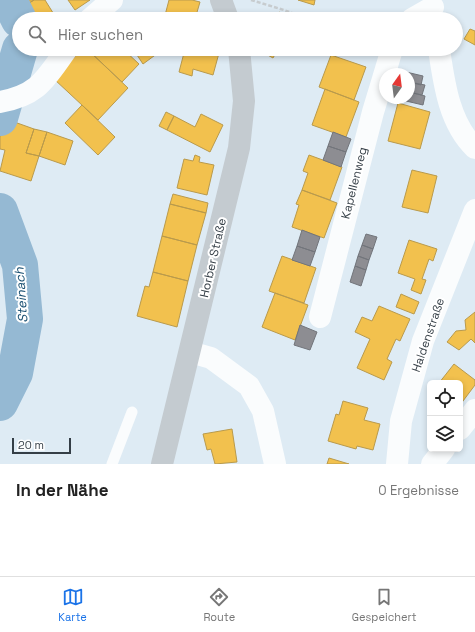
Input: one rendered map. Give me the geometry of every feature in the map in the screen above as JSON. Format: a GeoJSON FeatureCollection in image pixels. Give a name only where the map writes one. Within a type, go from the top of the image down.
{"type":"FeatureCollection","features":[{"type":"Feature","properties":{"kind":"main road"},"geometry":{"type":"LineString","coordinates":[[221,0],[225,12]]}},
{"type":"Feature","properties":{"kind":"main road","name":"Horber Straße"},"geometry":{"type":"LineString","coordinates":[[162,464],[239,148],[244,101],[240,56]]}},
{"type":"Feature","properties":{"kind":"street"},"geometry":{"type":"LineString","coordinates":[[98,12],[112,0]]}},
{"type":"Feature","properties":{"kind":"street"},"geometry":{"type":"LineString","coordinates":[[9,100],[38,87],[62,56]]}},
{"type":"Feature","properties":{"kind":"street","name":"Kapellenweg"},"geometry":{"type":"LineString","coordinates":[[320,317],[373,112],[390,56]]}},
{"type":"Feature","properties":{"kind":"street"},"geometry":{"type":"LineString","coordinates":[[440,56],[444,88],[454,115],[470,143],[475,148]]}},
{"type":"Feature","properties":{"kind":"street","name":"Haldenstraße"},"geometry":{"type":"LineString","coordinates":[[397,464],[402,421],[423,341],[475,210]]}},
{"type":"Feature","properties":{"kind":"street"},"geometry":{"type":"LineString","coordinates":[[190,352],[212,358],[249,386],[263,411],[275,464]]}},
{"type":"Feature","properties":{"kind":"street"},"geometry":{"type":"LineString","coordinates":[[463,425],[475,410]]}},
{"type":"Feature","properties":{"kind":"street"},"geometry":{"type":"LineString","coordinates":[[432,464],[442,452]]}},
{"type":"Feature","properties":{"kind":"lane"},"geometry":{"type":"LineString","coordinates":[[112,464],[132,412]]}},
{"type":"Feature","properties":{"kind":"path"},"geometry":{"type":"LineString","coordinates":[[251,0],[289,12]]}},
{"type":"Feature","properties":{"kind":"building: Wohnen"},"geometry":{"type":"Polygon","coordinates":[[[23,0],[34,0],[26,5],[23,0]]]}},
{"type":"Feature","properties":{"kind":"building: Wohnen"},"geometry":{"type":"Polygon","coordinates":[[[34,0],[45,0],[52,12],[30,12],[26,5],[34,0]]]}},
{"type":"Feature","properties":{"kind":"building: Wohnen"},"geometry":{"type":"Polygon","coordinates":[[[68,0],[90,0],[75,10],[68,0]]]}},
{"type":"Feature","properties":{"kind":"building: Wohnen"},"geometry":{"type":"Polygon","coordinates":[[[169,0],[192,0],[200,2],[197,12],[166,12],[169,0]]]}},
{"type":"Feature","properties":{"kind":"building: Wohnen"},"geometry":{"type":"Polygon","coordinates":[[[298,0],[315,0],[314,5],[298,0]]]}},
{"type":"Feature","properties":{"kind":"building: Wohnen"},"geometry":{"type":"Polygon","coordinates":[[[470,29],[475,31],[475,45],[464,39],[470,29]]]}},
{"type":"Feature","properties":{"kind":"building: Wohnen"},"geometry":{"type":"Polygon","coordinates":[[[75,56],[94,56],[128,88],[98,120],[54,79],[75,56]]]}},
{"type":"Feature","properties":{"kind":"building: Wohnen"},"geometry":{"type":"Polygon","coordinates":[[[94,56],[130,56],[139,64],[122,82],[94,56]]]}},
{"type":"Feature","properties":{"kind":"building: Wohnen"},"geometry":{"type":"Polygon","coordinates":[[[138,56],[154,56],[143,64],[138,56]]]}},
{"type":"Feature","properties":{"kind":"building: Wohnen"},"geometry":{"type":"Polygon","coordinates":[[[183,56],[218,56],[213,75],[193,69],[192,76],[179,72],[183,56]]]}},
{"type":"Feature","properties":{"kind":"building: Wohnen"},"geometry":{"type":"Polygon","coordinates":[[[331,56],[366,67],[354,100],[319,87],[331,56]]]}},
{"type":"Feature","properties":{"kind":"building: Wohnen"},"geometry":{"type":"Polygon","coordinates":[[[325,89],[359,102],[346,137],[312,125],[325,89]]]}},
{"type":"Feature","properties":{"kind":"building: Wohnen"},"geometry":{"type":"Polygon","coordinates":[[[398,104],[430,112],[420,149],[388,141],[398,104]]]}},
{"type":"Feature","properties":{"kind":"building: Wohnen"},"geometry":{"type":"Polygon","coordinates":[[[82,105],[115,137],[98,155],[65,123],[82,105]]]}},
{"type":"Feature","properties":{"kind":"building: Wohnen"},"geometry":{"type":"Polygon","coordinates":[[[166,112],[174,116],[167,130],[159,126],[166,112]]]}},
{"type":"Feature","properties":{"kind":"building: Wohnen"},"geometry":{"type":"Polygon","coordinates":[[[201,114],[223,125],[210,152],[167,130],[174,116],[195,127],[201,114]]]}},
{"type":"Feature","properties":{"kind":"building: Wohnen"},"geometry":{"type":"Polygon","coordinates":[[[6,119],[34,129],[26,153],[39,156],[31,181],[0,171],[5,150],[0,149],[0,137],[6,119]]]}},
{"type":"Feature","properties":{"kind":"building: Wohnen"},"geometry":{"type":"Polygon","coordinates":[[[34,129],[47,132],[39,156],[26,153],[34,129]]]}},
{"type":"Feature","properties":{"kind":"building: Wohnen"},"geometry":{"type":"Polygon","coordinates":[[[47,132],[73,141],[65,165],[39,156],[47,132]]]}},
{"type":"Feature","properties":{"kind":"building: Wohnen"},"geometry":{"type":"Polygon","coordinates":[[[195,155],[200,157],[199,162],[214,165],[207,195],[177,188],[184,159],[193,161],[195,155]]]}},
{"type":"Feature","properties":{"kind":"building: Wohnen"},"geometry":{"type":"Polygon","coordinates":[[[309,155],[342,167],[330,200],[302,190],[308,173],[303,171],[309,155]]]}},
{"type":"Feature","properties":{"kind":"building: Wohnen"},"geometry":{"type":"Polygon","coordinates":[[[412,170],[437,176],[428,213],[402,207],[412,170]]]}},
{"type":"Feature","properties":{"kind":"building: Wohnen"},"geometry":{"type":"Polygon","coordinates":[[[302,190],[337,203],[324,238],[292,227],[299,205],[296,204],[302,190]]]}},
{"type":"Feature","properties":{"kind":"building: Wohnen"},"geometry":{"type":"Polygon","coordinates":[[[173,194],[208,203],[206,213],[170,204],[173,194]]]}},
{"type":"Feature","properties":{"kind":"building: Wohnen"},"geometry":{"type":"Polygon","coordinates":[[[170,204],[206,213],[197,245],[162,236],[170,204]]]}},
{"type":"Feature","properties":{"kind":"building: Wohnen"},"geometry":{"type":"Polygon","coordinates":[[[162,236],[197,245],[188,281],[153,272],[162,236]]]}},
{"type":"Feature","properties":{"kind":"building: Wohnen"},"geometry":{"type":"Polygon","coordinates":[[[409,240],[437,249],[433,261],[429,259],[422,279],[426,280],[421,294],[411,290],[415,279],[398,273],[409,240]]]}},
{"type":"Feature","properties":{"kind":"building: Wohnen"},"geometry":{"type":"Polygon","coordinates":[[[282,256],[316,268],[304,303],[269,291],[282,256]]]}},
{"type":"Feature","properties":{"kind":"building: Wohnen"},"geometry":{"type":"Polygon","coordinates":[[[153,272],[188,281],[177,327],[137,316],[145,286],[149,287],[153,272]]]}},
{"type":"Feature","properties":{"kind":"building: Wohnen"},"geometry":{"type":"Polygon","coordinates":[[[275,293],[308,305],[295,340],[262,327],[275,293]]]}},
{"type":"Feature","properties":{"kind":"building: Wohnen"},"geometry":{"type":"Polygon","coordinates":[[[401,294],[419,302],[414,314],[396,307],[401,294]]]}},
{"type":"Feature","properties":{"kind":"building: Wohnen"},"geometry":{"type":"Polygon","coordinates":[[[379,306],[410,319],[400,341],[396,339],[387,359],[392,362],[384,380],[357,368],[370,339],[355,332],[362,317],[372,321],[379,306]]]}},
{"type":"Feature","properties":{"kind":"building: Wohnen"},"geometry":{"type":"Polygon","coordinates":[[[475,312],[475,343],[471,339],[459,350],[447,342],[456,331],[466,330],[465,320],[475,312]]]}},
{"type":"Feature","properties":{"kind":"building: Wohnen"},"geometry":{"type":"Polygon","coordinates":[[[454,364],[475,380],[475,385],[463,401],[463,380],[441,380],[454,364]]]}},
{"type":"Feature","properties":{"kind":"building: Wohnen"},"geometry":{"type":"Polygon","coordinates":[[[343,401],[368,408],[364,420],[380,424],[373,450],[357,446],[356,449],[328,441],[336,414],[339,415],[343,401]]]}},
{"type":"Feature","properties":{"kind":"building: Wohnen"},"geometry":{"type":"Polygon","coordinates":[[[232,429],[237,462],[215,464],[211,449],[207,450],[203,434],[232,429]]]}},
{"type":"Feature","properties":{"kind":"building: Wohnen"},"geometry":{"type":"Polygon","coordinates":[[[329,458],[349,464],[327,464],[329,458]]]}},
{"type":"Feature","properties":{"kind":"building: Industrie"},"geometry":{"type":"Polygon","coordinates":[[[415,74],[423,76],[421,85],[415,84],[415,74]]]}},
{"type":"Feature","properties":{"kind":"building: Industrie"},"geometry":{"type":"Polygon","coordinates":[[[415,83],[425,85],[422,95],[415,93],[415,83]]]}},
{"type":"Feature","properties":{"kind":"building: Industrie"},"geometry":{"type":"Polygon","coordinates":[[[415,94],[425,96],[423,105],[415,103],[415,94]]]}},
{"type":"Feature","properties":{"kind":"building: Industrie"},"geometry":{"type":"Polygon","coordinates":[[[333,132],[351,139],[346,152],[328,146],[333,132]]]}},
{"type":"Feature","properties":{"kind":"building: Industrie"},"geometry":{"type":"Polygon","coordinates":[[[328,146],[346,152],[341,167],[323,160],[328,146]]]}},
{"type":"Feature","properties":{"kind":"building: Industrie"},"geometry":{"type":"Polygon","coordinates":[[[302,230],[320,237],[315,252],[297,246],[302,230]]]}},
{"type":"Feature","properties":{"kind":"building: Industrie"},"geometry":{"type":"Polygon","coordinates":[[[366,234],[377,237],[373,249],[362,245],[366,234]]]}},
{"type":"Feature","properties":{"kind":"building: Industrie"},"geometry":{"type":"Polygon","coordinates":[[[362,245],[373,249],[369,260],[358,256],[362,245]]]}},
{"type":"Feature","properties":{"kind":"building: Industrie"},"geometry":{"type":"Polygon","coordinates":[[[297,246],[315,252],[310,266],[292,260],[297,246]]]}},
{"type":"Feature","properties":{"kind":"building: Industrie"},"geometry":{"type":"Polygon","coordinates":[[[358,256],[369,260],[366,270],[355,266],[358,256]]]}},
{"type":"Feature","properties":{"kind":"building: Industrie"},"geometry":{"type":"Polygon","coordinates":[[[355,266],[366,270],[361,286],[350,282],[355,266]]]}},
{"type":"Feature","properties":{"kind":"building: Industrie"},"geometry":{"type":"Polygon","coordinates":[[[300,325],[317,332],[310,350],[294,345],[300,325]]]}},
{"type":"Feature","properties":{"kind":"waterway","name":"Steinach"},"geometry":{"type":"LineString","coordinates":[[9,0],[15,12]]}},
{"type":"Feature","properties":{"kind":"waterway","name":"Steinach"},"geometry":{"type":"LineString","coordinates":[[0,118],[18,56]]}},
{"type":"Feature","properties":{"kind":"waterway","name":"Steinach"},"geometry":{"type":"LineString","coordinates":[[0,211],[20,265],[25,319],[15,373],[0,403]]}}]}
